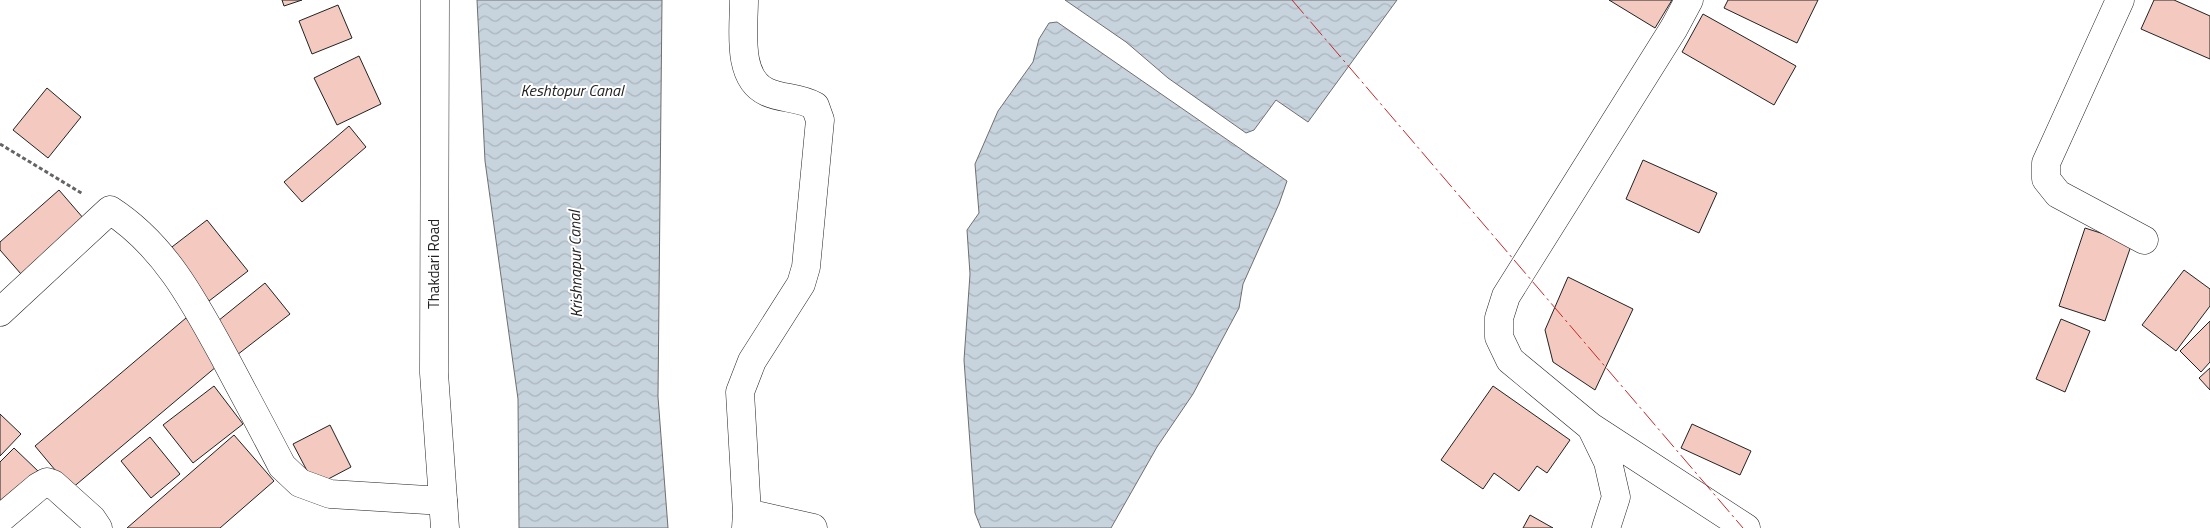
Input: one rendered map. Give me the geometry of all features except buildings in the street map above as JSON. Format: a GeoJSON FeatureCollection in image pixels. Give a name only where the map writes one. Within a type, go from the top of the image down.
{"type":"FeatureCollection","features":[{"type":"Feature","properties":{"kind":"street","name":"Thakdari Road"},"geometry":{"type":"LineString","coordinates":[[434,0],[434,373],[445,528]]}},
{"type":"Feature","properties":{"kind":"street"},"geometry":{"type":"LineString","coordinates":[[744,0],[745,58],[750,78],[767,92],[804,99],[816,106],[820,120],[806,267],[801,284],[752,361],[740,392],[746,520],[812,528]]}},
{"type":"Feature","properties":{"kind":"street"},"geometry":{"type":"LineString","coordinates":[[1689,0],[1674,28],[1506,296],[1499,318],[1499,336],[1510,360],[1591,427],[1746,528]]}},
{"type":"Feature","properties":{"kind":"street"},"geometry":{"type":"LineString","coordinates":[[2120,0],[2046,163],[2046,179],[2058,194],[2144,240]]}},
{"type":"Feature","properties":{"kind":"street"},"geometry":{"type":"LineString","coordinates":[[0,312],[110,210],[121,217],[156,250],[190,294],[282,466],[300,483],[330,494],[443,502]]}},
{"type":"Feature","properties":{"kind":"street"},"geometry":{"type":"LineString","coordinates":[[1591,427],[1608,462],[1616,497],[1606,528]]}},
{"type":"Feature","properties":{"kind":"street"},"geometry":{"type":"LineString","coordinates":[[0,519],[38,487],[47,482],[53,484],[92,519],[98,528]]}},
{"type":"Feature","properties":{"kind":"path"},"geometry":{"type":"LineString","coordinates":[[0,144],[110,210]]}},
{"type":"Feature","properties":{"kind":"water","name":"Keshtopur Canal"},"geometry":{"type":"Polygon","coordinates":[[[477,0],[662,0],[658,397],[668,528],[519,528],[518,399],[485,161],[477,0]]]}},
{"type":"Feature","properties":{"kind":"water"},"geometry":{"type":"Polygon","coordinates":[[[1065,0],[1397,0],[1308,122],[1276,100],[1254,130],[1246,133],[1168,78],[1126,42],[1065,0]]]}},
{"type":"Feature","properties":{"kind":"water"},"geometry":{"type":"Polygon","coordinates":[[[1057,22],[1287,181],[1279,204],[1243,284],[1239,308],[1193,394],[1157,447],[1111,528],[981,528],[975,513],[964,360],[970,274],[967,230],[979,213],[975,164],[998,111],[1033,62],[1039,39],[1049,23],[1057,22]]]}},
{"type":"Feature","properties":{"kind":"power"},"geometry":{"type":"LineString","coordinates":[[1292,0],[1743,528]]}},
{"type":"Feature","properties":{"kind":"water label","name":"Krishnapur Canal"},"geometry":{"type":"Point","coordinates":[575,264]}}]}
